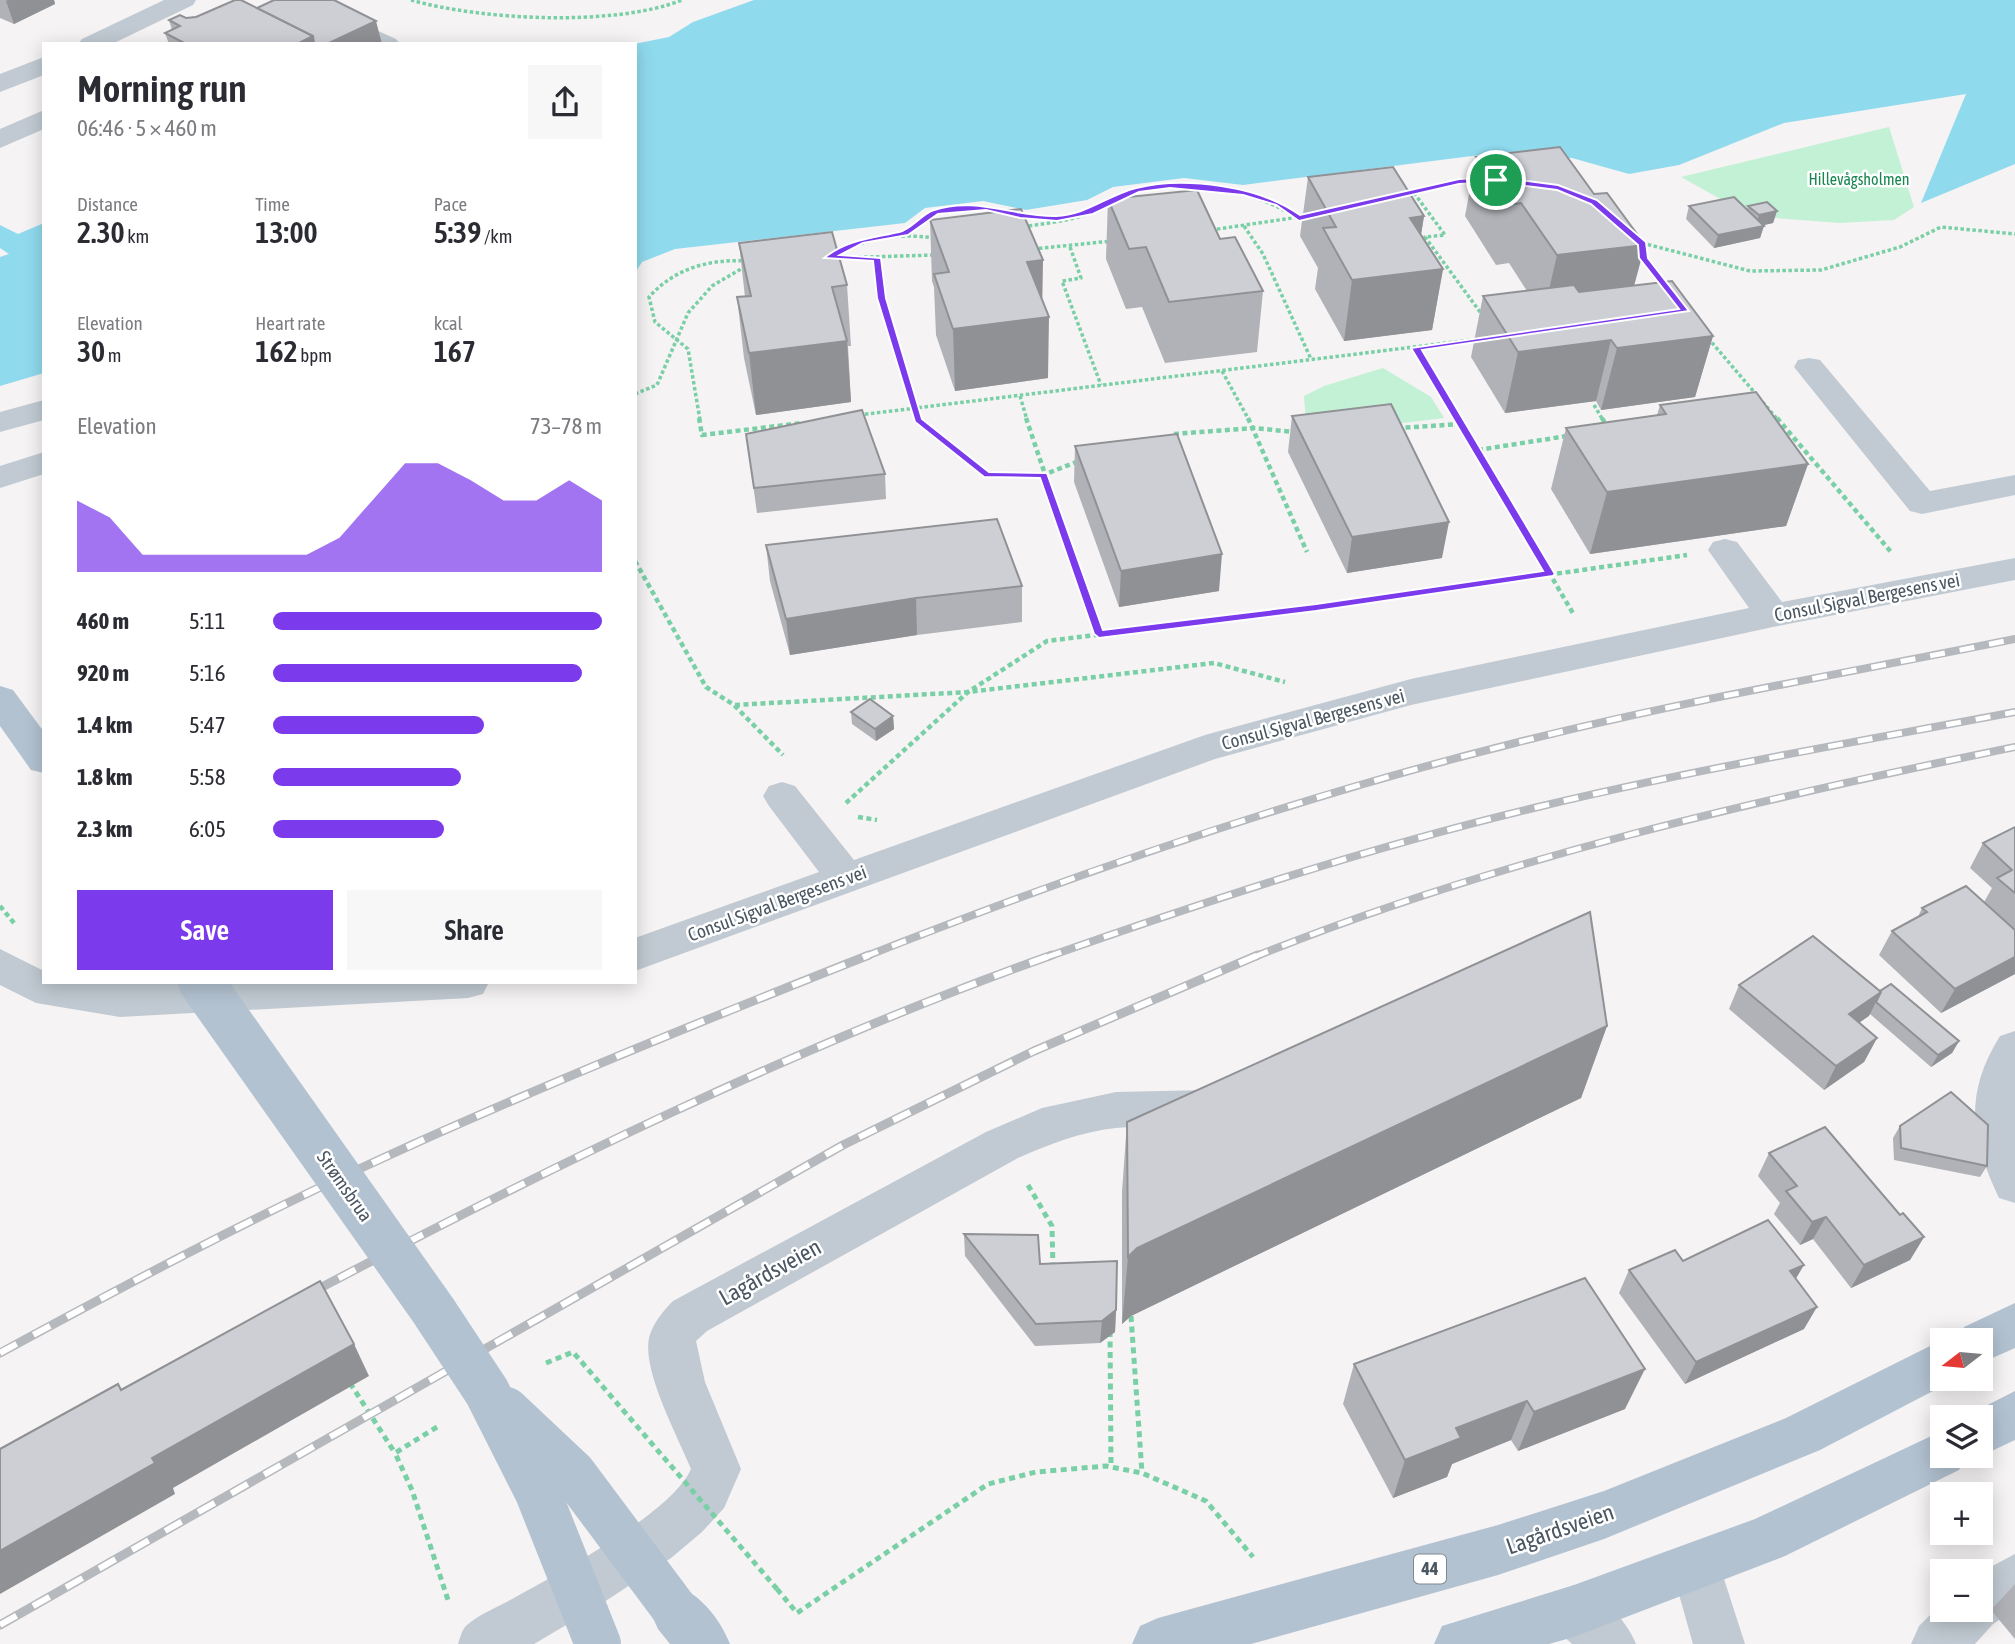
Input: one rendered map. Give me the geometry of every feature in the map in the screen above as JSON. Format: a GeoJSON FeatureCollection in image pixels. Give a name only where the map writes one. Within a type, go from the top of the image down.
{"type":"FeatureCollection","features":[{"type":"Feature","properties":{"kind":"main road"},"geometry":{"type":"LineString","coordinates":[[0,698],[42,757]]}},
{"type":"Feature","properties":{"kind":"main road","name":"Strømsbrua"},"geometry":{"type":"LineString","coordinates":[[202,984],[433,1310],[486,1392],[538,1493],[598,1644]]}},
{"type":"Feature","properties":{"kind":"main road"},"geometry":{"type":"LineString","coordinates":[[1993,1336],[2015,1324]]}},
{"type":"Feature","properties":{"kind":"main road","name":"Lagårdsveien"},"geometry":{"type":"LineString","coordinates":[[1158,1644],[1498,1550],[1604,1515],[1803,1434],[1930,1368]]}},
{"type":"Feature","properties":{"kind":"main road","name":"Strømsbrua"},"geometry":{"type":"LineString","coordinates":[[486,1392],[573,1473],[690,1628]]}},
{"type":"Feature","properties":{"kind":"main road"},"geometry":{"type":"LineString","coordinates":[[1993,1426],[2015,1414]]}},
{"type":"Feature","properties":{"kind":"main road"},"geometry":{"type":"LineString","coordinates":[[1460,1644],[1592,1628],[1696,1566],[1806,1522],[1930,1460]]}},
{"type":"Feature","properties":{"kind":"street"},"geometry":{"type":"LineString","coordinates":[[95,42],[184,0]]}},
{"type":"Feature","properties":{"kind":"street"},"geometry":{"type":"LineString","coordinates":[[279,2],[382,42]]}},
{"type":"Feature","properties":{"kind":"street"},"geometry":{"type":"LineString","coordinates":[[0,84],[42,66]]}},
{"type":"Feature","properties":{"kind":"street"},"geometry":{"type":"LineString","coordinates":[[0,140],[42,119]]}},
{"type":"Feature","properties":{"kind":"street"},"geometry":{"type":"LineString","coordinates":[[1809,367],[1922,503],[2015,485]]}},
{"type":"Feature","properties":{"kind":"street"},"geometry":{"type":"LineString","coordinates":[[0,422],[42,411]]}},
{"type":"Feature","properties":{"kind":"street"},"geometry":{"type":"LineString","coordinates":[[0,478],[42,463]]}},
{"type":"Feature","properties":{"kind":"street"},"geometry":{"type":"LineString","coordinates":[[1725,550],[1773,615]]}},
{"type":"Feature","properties":{"kind":"street","name":"Consul Sigval Bergesens vei"},"geometry":{"type":"LineString","coordinates":[[637,954],[1205,748],[1411,692],[1773,615],[2015,569]]}},
{"type":"Feature","properties":{"kind":"street"},"geometry":{"type":"LineString","coordinates":[[782,796],[846,878]]}},
{"type":"Feature","properties":{"kind":"street"},"geometry":{"type":"LineString","coordinates":[[0,965],[36,987],[120,1000],[429,984]]}},
{"type":"Feature","properties":{"kind":"street"},"geometry":{"type":"LineString","coordinates":[[2015,1048],[2003,1064],[1994,1112],[2001,1152],[2015,1184]]}},
{"type":"Feature","properties":{"kind":"street","name":"Lagårdsveien"},"geometry":{"type":"LineString","coordinates":[[484,1644],[645,1548],[693,1506],[715,1477],[716,1469],[686,1395],[672,1350],[673,1337],[690,1316],[1002,1145],[1057,1121],[1116,1110],[1243,1105]]}},
{"type":"Feature","properties":{"kind":"street"},"geometry":{"type":"LineString","coordinates":[[1696,1566],[1719,1644]]}},
{"type":"Feature","properties":{"kind":"street"},"geometry":{"type":"LineString","coordinates":[[1993,1595],[2015,1579]]}},
{"type":"Feature","properties":{"kind":"street"},"geometry":{"type":"LineString","coordinates":[[1937,1644],[1960,1622]]}},
{"type":"Feature","properties":{"kind":"path"},"geometry":{"type":"LineString","coordinates":[[411,0],[460,14],[512,19],[617,15],[649,11],[682,0]]}},
{"type":"Feature","properties":{"kind":"path"},"geometry":{"type":"LineString","coordinates":[[1401,196],[1459,181],[1484,180]]}},
{"type":"Feature","properties":{"kind":"path"},"geometry":{"type":"LineString","coordinates":[[1015,229],[1090,212],[1137,190],[1170,186],[1244,192],[1279,204],[1299,218]]}},
{"type":"Feature","properties":{"kind":"path"},"geometry":{"type":"LineString","coordinates":[[1414,193],[1445,235],[1425,237],[1490,326]]}},
{"type":"Feature","properties":{"kind":"path"},"geometry":{"type":"LineString","coordinates":[[905,234],[936,212],[986,208],[1020,216],[1057,218]]}},
{"type":"Feature","properties":{"kind":"path"},"geometry":{"type":"LineString","coordinates":[[1204,230],[1312,215]]}},
{"type":"Feature","properties":{"kind":"path"},"geometry":{"type":"LineString","coordinates":[[1244,226],[1263,254],[1311,359]]}},
{"type":"Feature","properties":{"kind":"path"},"geometry":{"type":"LineString","coordinates":[[1633,236],[1643,244],[1750,271],[1821,270],[1900,247],[1941,227],[2015,234]]}},
{"type":"Feature","properties":{"kind":"path"},"geometry":{"type":"LineString","coordinates":[[945,236],[905,234],[860,241],[828,258],[946,254]]}},
{"type":"Feature","properties":{"kind":"path"},"geometry":{"type":"LineString","coordinates":[[1028,249],[1123,240]]}},
{"type":"Feature","properties":{"kind":"path"},"geometry":{"type":"LineString","coordinates":[[1643,244],[1643,258],[1668,290]]}},
{"type":"Feature","properties":{"kind":"path"},"geometry":{"type":"LineString","coordinates":[[1070,246],[1082,278],[1062,281],[1101,385]]}},
{"type":"Feature","properties":{"kind":"path"},"geometry":{"type":"LineString","coordinates":[[877,258],[882,298],[918,420],[987,475],[1044,475],[1080,461]]}},
{"type":"Feature","properties":{"kind":"path"},"geometry":{"type":"LineString","coordinates":[[637,393],[657,385],[677,338],[688,313],[712,286],[753,261],[716,261],[672,275],[658,285],[649,297],[652,319],[660,330],[677,338],[688,349],[702,435],[809,422]]}},
{"type":"Feature","properties":{"kind":"path"},"geometry":{"type":"LineString","coordinates":[[1700,328],[1891,553]]}},
{"type":"Feature","properties":{"kind":"path"},"geometry":{"type":"LineString","coordinates":[[849,417],[1485,339]]}},
{"type":"Feature","properties":{"kind":"path"},"geometry":{"type":"LineString","coordinates":[[1416,348],[1579,625]]}},
{"type":"Feature","properties":{"kind":"path"},"geometry":{"type":"LineString","coordinates":[[1222,371],[1254,428],[1307,552]]}},
{"type":"Feature","properties":{"kind":"path"},"geometry":{"type":"LineString","coordinates":[[1020,395],[1044,475],[1099,634]]}},
{"type":"Feature","properties":{"kind":"path"},"geometry":{"type":"LineString","coordinates":[[1594,405],[1609,429],[1596,431]]}},
{"type":"Feature","properties":{"kind":"path"},"geometry":{"type":"LineString","coordinates":[[1389,429],[1462,424]]}},
{"type":"Feature","properties":{"kind":"path"},"geometry":{"type":"LineString","coordinates":[[1167,435],[1254,428],[1307,433]]}},
{"type":"Feature","properties":{"kind":"path"},"geometry":{"type":"LineString","coordinates":[[1478,450],[1570,436]]}},
{"type":"Feature","properties":{"kind":"path"},"geometry":{"type":"LineString","coordinates":[[838,811],[968,692],[1047,641],[1316,608],[1725,550]]}},
{"type":"Feature","properties":{"kind":"path"},"geometry":{"type":"LineString","coordinates":[[637,566],[706,687],[734,705],[968,692],[1214,663],[1293,685]]}},
{"type":"Feature","properties":{"kind":"path"},"geometry":{"type":"LineString","coordinates":[[1052,1226],[1053,1281]]}},
{"type":"Feature","properties":{"kind":"path"},"geometry":{"type":"LineString","coordinates":[[1131,1316],[1142,1473]]}},
{"type":"Feature","properties":{"kind":"path"},"geometry":{"type":"LineString","coordinates":[[1097,1328],[1110,1328],[1111,1466]]}},
{"type":"Feature","properties":{"kind":"path"},"geometry":{"type":"LineString","coordinates":[[546,1363],[573,1352],[797,1613],[988,1484],[1036,1472],[1111,1466],[1142,1473],[1206,1501],[1253,1557]]}},
{"type":"Feature","properties":{"kind":"path"},"geometry":{"type":"LineString","coordinates":[[347,1378],[395,1453],[412,1490],[450,1608]]}},
{"type":"Feature","properties":{"kind":"path"},"geometry":{"type":"LineString","coordinates":[[395,1453],[437,1427]]}},
{"type":"Feature","properties":{"kind":"green space","name":"Hillevågsholmen"},"geometry":{"type":"Polygon","coordinates":[[[1889,127],[1914,207],[1894,220],[1839,223],[1751,216],[1681,177],[1889,127]]]}},
{"type":"Feature","properties":{"kind":"green space"},"geometry":{"type":"Polygon","coordinates":[[[1383,368],[1431,397],[1444,418],[1346,430],[1306,422],[1304,396],[1324,386],[1383,368]]]}},
{"type":"Feature","properties":{"kind":"water"},"geometry":{"type":"Polygon","coordinates":[[[754,0],[2015,0],[2015,164],[1921,203],[1966,94],[1784,123],[1679,165],[1629,174],[1572,158],[1488,154],[1243,185],[1184,178],[1113,187],[1087,200],[1026,210],[983,201],[925,208],[905,223],[675,249],[642,262],[637,270],[637,43],[669,37],[693,22],[754,0]]]}},
{"type":"Feature","properties":{"kind":"water"},"geometry":{"type":"Polygon","coordinates":[[[42,224],[42,374],[0,386],[0,257],[9,254],[0,248],[0,225],[18,234],[42,224]]]}},
{"type":"Feature","properties":{"kind":"building"},"geometry":{"type":"Polygon","coordinates":[[[235,0],[241,0],[313,36],[301,42],[182,42],[165,33],[180,26],[169,20],[180,15],[186,18],[196,17],[235,0]]]}},
{"type":"Feature","properties":{"kind":"building"},"geometry":{"type":"Polygon","coordinates":[[[274,0],[334,0],[376,21],[331,42],[314,42],[313,36],[257,8],[274,0]]]}},
{"type":"Feature","properties":{"kind":"building"},"geometry":{"type":"Polygon","coordinates":[[[1560,147],[1594,194],[1607,193],[1645,245],[1557,255],[1521,203],[1508,205],[1476,157],[1560,147]]]}},
{"type":"Feature","properties":{"kind":"building"},"geometry":{"type":"Polygon","coordinates":[[[1393,167],[1424,216],[1410,218],[1443,269],[1352,280],[1323,228],[1336,227],[1308,177],[1393,167]]]}},
{"type":"Feature","properties":{"kind":"building"},"geometry":{"type":"Polygon","coordinates":[[[1197,190],[1220,239],[1235,237],[1263,291],[1169,302],[1146,247],[1129,249],[1108,199],[1197,190]]]}},
{"type":"Feature","properties":{"kind":"building"},"geometry":{"type":"Polygon","coordinates":[[[1734,197],[1764,226],[1718,235],[1689,206],[1734,197]]]}},
{"type":"Feature","properties":{"kind":"building"},"geometry":{"type":"Polygon","coordinates":[[[1767,202],[1777,211],[1759,215],[1748,206],[1767,202]]]}},
{"type":"Feature","properties":{"kind":"building"},"geometry":{"type":"Polygon","coordinates":[[[1021,209],[1043,260],[1027,262],[1049,317],[953,329],[934,274],[949,272],[930,220],[1021,209]]]}},
{"type":"Feature","properties":{"kind":"building"},"geometry":{"type":"Polygon","coordinates":[[[832,232],[847,285],[832,287],[847,341],[749,353],[737,297],[751,296],[739,243],[832,232]]]}},
{"type":"Feature","properties":{"kind":"building"},"geometry":{"type":"Polygon","coordinates":[[[1672,281],[1713,336],[1617,348],[1611,340],[1518,352],[1483,296],[1574,285],[1579,292],[1672,281]]]}},
{"type":"Feature","properties":{"kind":"building"},"geometry":{"type":"Polygon","coordinates":[[[1756,392],[1808,464],[1607,492],[1566,428],[1666,414],[1660,405],[1756,392]]]}},
{"type":"Feature","properties":{"kind":"building"},"geometry":{"type":"Polygon","coordinates":[[[1391,404],[1449,522],[1352,537],[1292,416],[1391,404]]]}},
{"type":"Feature","properties":{"kind":"building"},"geometry":{"type":"Polygon","coordinates":[[[862,410],[885,474],[754,488],[746,434],[862,410]]]}},
{"type":"Feature","properties":{"kind":"building"},"geometry":{"type":"Polygon","coordinates":[[[1177,434],[1222,554],[1121,571],[1075,446],[1177,434]]]}},
{"type":"Feature","properties":{"kind":"building"},"geometry":{"type":"Polygon","coordinates":[[[997,519],[1022,586],[916,598],[786,619],[766,545],[997,519]]]}},
{"type":"Feature","properties":{"kind":"building"},"geometry":{"type":"Polygon","coordinates":[[[870,699],[893,716],[875,729],[851,712],[870,699]]]}},
{"type":"Feature","properties":{"kind":"building"},"geometry":{"type":"Polygon","coordinates":[[[2015,827],[2015,893],[1997,878],[2012,870],[1983,843],[2015,827]]]}},
{"type":"Feature","properties":{"kind":"building"},"geometry":{"type":"Polygon","coordinates":[[[1966,886],[2015,930],[2015,957],[1955,989],[1892,931],[1927,912],[1922,908],[1966,886]]]}},
{"type":"Feature","properties":{"kind":"building"},"geometry":{"type":"Polygon","coordinates":[[[1590,912],[1607,1026],[1137,1248],[1128,1257],[1127,1122],[1590,912]]]}},
{"type":"Feature","properties":{"kind":"building"},"geometry":{"type":"Polygon","coordinates":[[[1813,936],[1881,992],[1849,1014],[1877,1038],[1836,1066],[1739,985],[1813,936]]]}},
{"type":"Feature","properties":{"kind":"building"},"geometry":{"type":"Polygon","coordinates":[[[1891,984],[1959,1041],[1938,1055],[1876,1002],[1880,991],[1891,984]]]}},
{"type":"Feature","properties":{"kind":"building"},"geometry":{"type":"Polygon","coordinates":[[[1951,1092],[1988,1125],[1987,1166],[1901,1148],[1900,1126],[1951,1092]]]}},
{"type":"Feature","properties":{"kind":"building"},"geometry":{"type":"Polygon","coordinates":[[[1825,1127],[1900,1215],[1903,1213],[1924,1237],[1864,1265],[1826,1217],[1812,1222],[1786,1191],[1797,1186],[1769,1153],[1825,1127]]]}},
{"type":"Feature","properties":{"kind":"building"},"geometry":{"type":"Polygon","coordinates":[[[1768,1220],[1804,1265],[1790,1271],[1817,1307],[1696,1362],[1629,1270],[1675,1250],[1683,1261],[1768,1220]]]}},
{"type":"Feature","properties":{"kind":"building"},"geometry":{"type":"Polygon","coordinates":[[[964,1234],[1038,1235],[1040,1264],[1117,1261],[1116,1310],[1102,1321],[1036,1324],[964,1234]]]}},
{"type":"Feature","properties":{"kind":"building"},"geometry":{"type":"Polygon","coordinates":[[[1585,1278],[1645,1369],[1534,1412],[1527,1401],[1456,1428],[1461,1438],[1405,1460],[1354,1364],[1585,1278]]]}},
{"type":"Feature","properties":{"kind":"building"},"geometry":{"type":"Polygon","coordinates":[[[320,1281],[354,1344],[152,1458],[155,1463],[0,1551],[0,1449],[118,1384],[121,1390],[320,1281]]]}},
{"type":"Feature","properties":{"kind":"railway"},"geometry":{"type":"LineString","coordinates":[[864,957],[1024,896],[1186,839],[1432,765],[1639,714],[2015,639]]}},
{"type":"Feature","properties":{"kind":"railway"},"geometry":{"type":"LineString","coordinates":[[1047,957],[1291,876],[1414,839],[1538,807],[1776,756],[2015,712]]}},
{"type":"Feature","properties":{"kind":"railway"},"geometry":{"type":"LineString","coordinates":[[1254,957],[1440,890],[1535,861],[1821,788],[2015,747]]}},
{"type":"Feature","properties":{"kind":"railway"},"geometry":{"type":"LineString","coordinates":[[0,1353],[231,1231],[433,1135],[681,1030],[869,955]]}},
{"type":"Feature","properties":{"kind":"railway"},"geometry":{"type":"LineString","coordinates":[[305,1296],[396,1248],[672,1112],[860,1029],[1052,955]]}},
{"type":"Feature","properties":{"kind":"railway"},"geometry":{"type":"LineString","coordinates":[[0,1625],[843,1145],[1034,1051],[1258,955]]}},
{"type":"Feature","properties":{"kind":"route"},"geometry":{"type":"LineString","coordinates":[[1496,180],[1526,181],[1558,188],[1594,202],[1643,244],[1643,258],[1685,311],[1416,348],[1549,574],[1316,608],[1099,634],[1044,475],[987,475],[918,420],[882,298],[877,258],[828,258],[848,250],[860,241],[888,239],[905,234],[923,218],[936,212],[986,208],[1020,216],[1057,218],[1090,212],[1137,190],[1170,186],[1244,192],[1279,204],[1299,218],[1459,181],[1496,180]]}}]}
